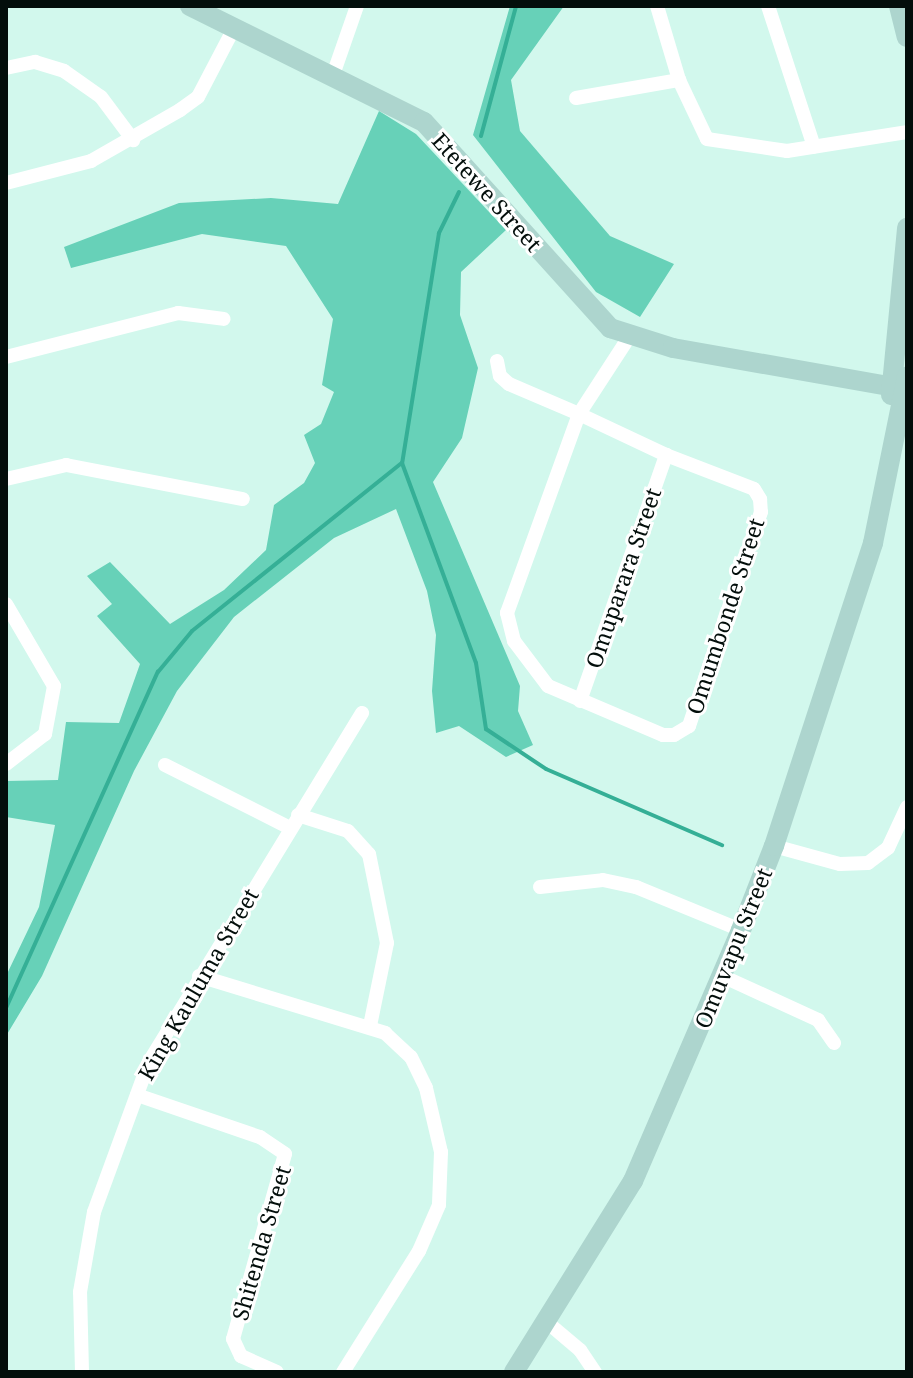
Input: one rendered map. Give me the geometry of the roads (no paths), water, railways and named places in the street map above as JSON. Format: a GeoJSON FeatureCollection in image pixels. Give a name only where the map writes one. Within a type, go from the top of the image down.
{"type":"FeatureCollection","features":[{"type":"Feature","properties":{"kind":"street","name":"Etetewe Street"},"geometry":{"type":"LineString","coordinates":[[190,6],[424,122],[595,315],[629,337],[778,364],[802,362],[903,382]]}},
{"type":"Feature","properties":{"kind":"street"},"geometry":{"type":"LineString","coordinates":[[333,75],[357,6]]}},
{"type":"Feature","properties":{"kind":"street"},"geometry":{"type":"LineString","coordinates":[[657,6],[679,80],[707,139],[762,151],[814,147],[907,132]]}},
{"type":"Feature","properties":{"kind":"street"},"geometry":{"type":"LineString","coordinates":[[768,6],[814,147]]}},
{"type":"Feature","properties":{"kind":"street"},"geometry":{"type":"LineString","coordinates":[[899,6],[907,37]]}},
{"type":"Feature","properties":{"kind":"street"},"geometry":{"type":"LineString","coordinates":[[6,183],[91,161],[133,140],[198,97],[234,28]]}},
{"type":"Feature","properties":{"kind":"street"},"geometry":{"type":"LineString","coordinates":[[6,68],[35,62],[64,71],[101,97],[133,140]]}},
{"type":"Feature","properties":{"kind":"street"},"geometry":{"type":"LineString","coordinates":[[576,98],[679,80]]}},
{"type":"Feature","properties":{"kind":"street","name":"Omuvapu Street"},"geometry":{"type":"LineString","coordinates":[[514,1372],[548,1323],[633,1181],[722,976],[774,846],[873,543],[903,382],[907,228]]}},
{"type":"Feature","properties":{"kind":"street"},"geometry":{"type":"LineString","coordinates":[[6,357],[178,313],[224,319]]}},
{"type":"Feature","properties":{"kind":"street","name":"Omumbonde Street"},"geometry":{"type":"LineString","coordinates":[[579,414],[666,455],[754,489],[761,512],[689,726],[683,732],[663,735],[548,686],[514,641],[507,613],[579,414],[629,337]]}},
{"type":"Feature","properties":{"kind":"street"},"geometry":{"type":"LineString","coordinates":[[497,361],[500,376],[509,384],[579,414]]}},
{"type":"Feature","properties":{"kind":"street","name":"Omuparara Street"},"geometry":{"type":"LineString","coordinates":[[580,701],[666,455]]}},
{"type":"Feature","properties":{"kind":"street"},"geometry":{"type":"LineString","coordinates":[[6,479],[66,465],[243,499]]}},
{"type":"Feature","properties":{"kind":"street"},"geometry":{"type":"LineString","coordinates":[[6,604],[54,686],[45,734],[6,764]]}},
{"type":"Feature","properties":{"kind":"street","name":"King Kauluma Street"},"geometry":{"type":"LineString","coordinates":[[82,1372],[80,1292],[94,1212],[149,1062],[362,713]]}},
{"type":"Feature","properties":{"kind":"street"},"geometry":{"type":"LineString","coordinates":[[165,765],[294,822],[348,831],[369,854],[387,943],[370,1026]]}},
{"type":"Feature","properties":{"kind":"street"},"geometry":{"type":"LineString","coordinates":[[774,846],[840,864],[868,863],[888,848],[907,807]]}},
{"type":"Feature","properties":{"kind":"street"},"geometry":{"type":"LineString","coordinates":[[540,887],[603,880],[636,887],[741,930]]}},
{"type":"Feature","properties":{"kind":"street"},"geometry":{"type":"LineString","coordinates":[[199,976],[370,1026],[401,1044],[426,1088],[437,1121],[442,1180],[439,1205],[419,1251],[343,1372]]}},
{"type":"Feature","properties":{"kind":"street"},"geometry":{"type":"LineString","coordinates":[[722,976],[818,1020],[834,1043]]}},
{"type":"Feature","properties":{"kind":"street","name":"Shitenda Street"},"geometry":{"type":"LineString","coordinates":[[137,1095],[260,1137],[285,1154],[233,1339],[241,1356],[277,1372]]}},
{"type":"Feature","properties":{"kind":"street"},"geometry":{"type":"LineString","coordinates":[[548,1323],[580,1350],[595,1372]]}},
{"type":"Feature","properties":{"kind":"waterway"},"geometry":{"type":"LineString","coordinates":[[481,136],[516,6]]}},
{"type":"Feature","properties":{"kind":"waterway"},"geometry":{"type":"LineString","coordinates":[[459,192],[439,233],[402,463],[476,663],[486,729],[546,769],[722,845]]}},
{"type":"Feature","properties":{"kind":"waterway"},"geometry":{"type":"LineString","coordinates":[[6,1008],[158,672],[192,631],[402,463]]}}]}
